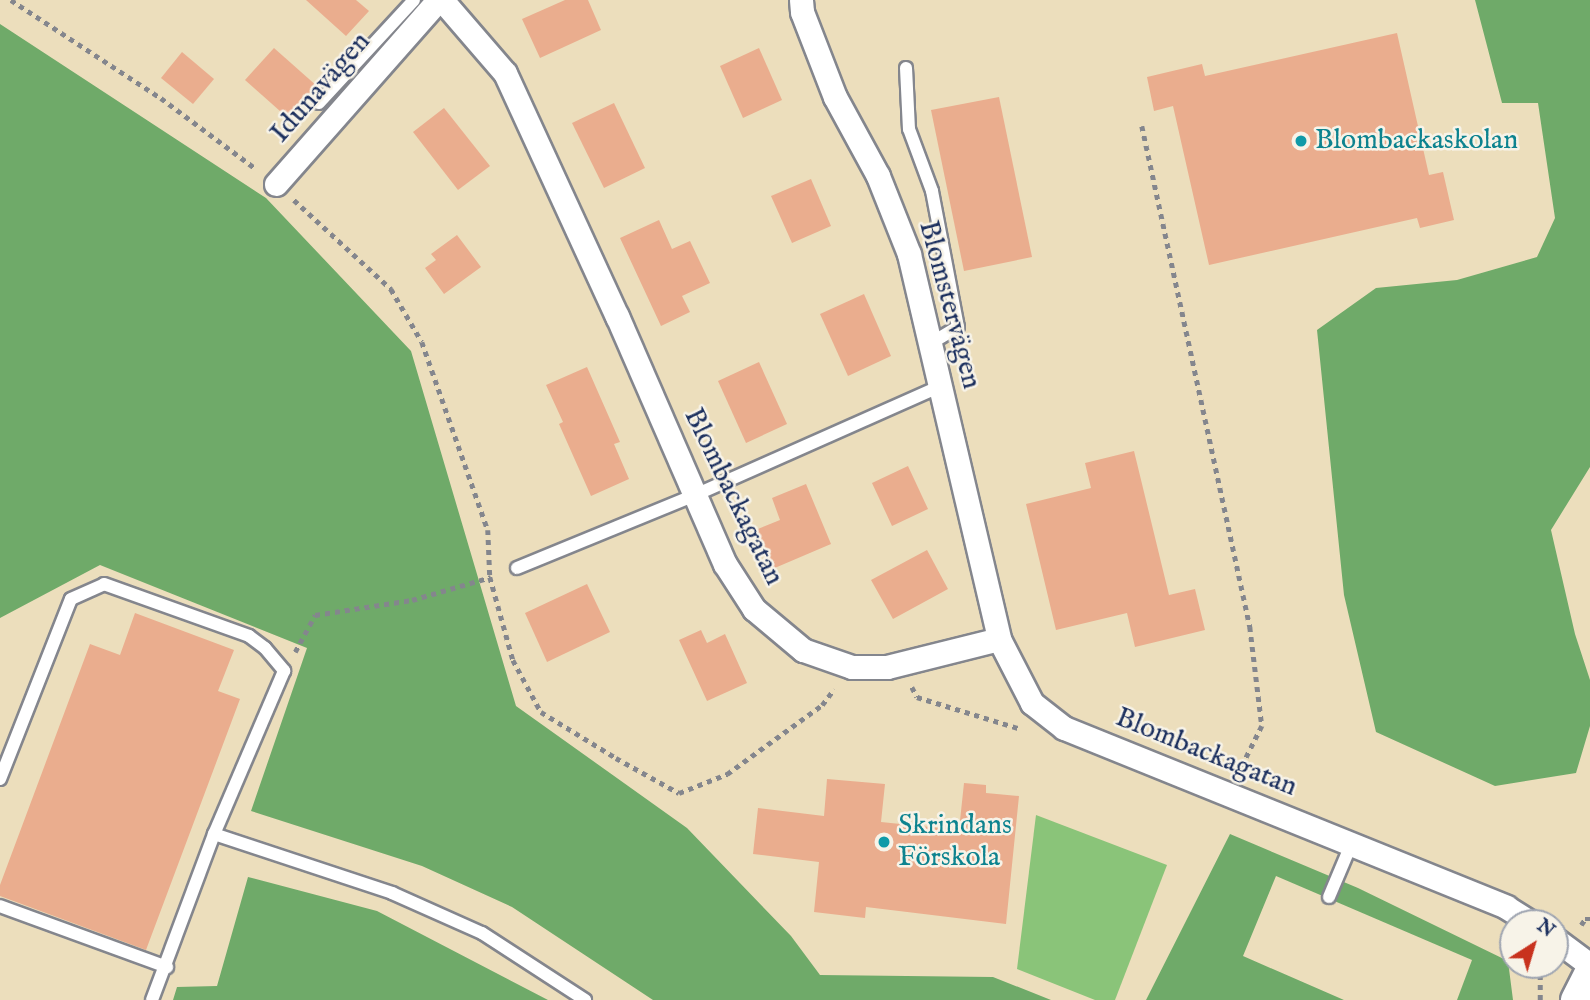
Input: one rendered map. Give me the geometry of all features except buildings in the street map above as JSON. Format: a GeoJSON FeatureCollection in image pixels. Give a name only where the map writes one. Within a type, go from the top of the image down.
{"type":"FeatureCollection","features":[{"type":"Feature","properties":{"kind":"street","name":"Idunavägen"},"geometry":{"type":"LineString","coordinates":[[276,184],[440,0]]}},
{"type":"Feature","properties":{"kind":"street","name":"Blombackagatan"},"geometry":{"type":"LineString","coordinates":[[440,0],[505,73],[617,316],[725,564],[754,609],[803,650],[852,667],[887,667],[999,639],[1032,703],[1064,728],[1509,909]]}},
{"type":"Feature","properties":{"kind":"street","name":"Blomstervägen"},"geometry":{"type":"LineString","coordinates":[[801,0],[802,12],[835,97],[878,176],[909,254],[999,639]]}},
{"type":"Feature","properties":{"kind":"street"},"geometry":{"type":"LineString","coordinates":[[1569,949],[1590,965]]}},
{"type":"Feature","properties":{"kind":"street"},"geometry":{"type":"LineString","coordinates":[[1576,1000],[1590,972]]}},
{"type":"Feature","properties":{"kind":"lane"},"geometry":{"type":"LineString","coordinates":[[319,103],[414,0]]}},
{"type":"Feature","properties":{"kind":"lane"},"geometry":{"type":"LineString","coordinates":[[906,68],[909,129],[932,191],[958,327],[931,343]]}},
{"type":"Feature","properties":{"kind":"lane"},"geometry":{"type":"LineString","coordinates":[[517,568],[695,495],[941,386]]}},
{"type":"Feature","properties":{"kind":"lane"},"geometry":{"type":"LineString","coordinates":[[0,779],[71,599],[104,584],[249,636],[265,648],[284,671],[214,834],[167,967],[152,1000]]}},
{"type":"Feature","properties":{"kind":"lane"},"geometry":{"type":"LineString","coordinates":[[214,834],[392,893],[470,928],[585,1000]]}},
{"type":"Feature","properties":{"kind":"lane"},"geometry":{"type":"LineString","coordinates":[[1329,897],[1351,845]]}},
{"type":"Feature","properties":{"kind":"lane"},"geometry":{"type":"LineString","coordinates":[[0,906],[167,967]]}},
{"type":"Feature","properties":{"kind":"path"},"geometry":{"type":"LineString","coordinates":[[11,0],[161,97],[276,184],[391,289],[422,342],[488,530],[490,577],[513,660],[541,712],[679,793],[727,774],[759,751],[822,705],[852,667]]}},
{"type":"Feature","properties":{"kind":"path"},"geometry":{"type":"LineString","coordinates":[[1142,126],[1250,627],[1262,726],[1236,776],[1236,796]]}},
{"type":"Feature","properties":{"kind":"path"},"geometry":{"type":"LineString","coordinates":[[284,671],[315,615],[412,600],[517,568]]}},
{"type":"Feature","properties":{"kind":"path"},"geometry":{"type":"LineString","coordinates":[[1540,1000],[1541,979]]}},
{"type":"Feature","properties":{"kind":"green space"},"geometry":{"type":"Polygon","coordinates":[[[1475,0],[1590,0],[1590,467],[1551,530],[1575,634],[1590,680],[1590,726],[1576,773],[1495,786],[1376,732],[1344,595],[1317,330],[1376,288],[1457,280],[1537,257],[1555,218],[1538,103],[1502,103],[1475,0]]]}},
{"type":"Feature","properties":{"kind":"green space"},"geometry":{"type":"Polygon","coordinates":[[[0,24],[266,198],[411,351],[516,706],[687,828],[791,936],[820,975],[993,977],[1051,1000],[653,1000],[512,907],[422,866],[251,811],[307,648],[100,565],[0,618],[0,24]]]}},
{"type":"Feature","properties":{"kind":"green space"},"geometry":{"type":"Polygon","coordinates":[[[1036,815],[1167,865],[1115,1000],[1095,1000],[1017,969],[1036,815]]]}},
{"type":"Feature","properties":{"kind":"green space"},"geometry":{"type":"Polygon","coordinates":[[[1230,834],[1358,888],[1499,957],[1499,979],[1510,979],[1513,1000],[1457,1000],[1472,960],[1276,876],[1243,956],[1344,1000],[1146,1000],[1230,834]]]}},
{"type":"Feature","properties":{"kind":"green space"},"geometry":{"type":"Polygon","coordinates":[[[248,877],[377,911],[548,1000],[173,1000],[177,987],[217,986],[248,877]]]}},
{"type":"Feature","properties":{"kind":"place","name":"Blombackaskolan"},"geometry":{"type":"Point","coordinates":[1301,141]}},
{"type":"Feature","properties":{"kind":"place","name":"Skrindans Förskola"},"geometry":{"type":"Point","coordinates":[884,842]}}]}
